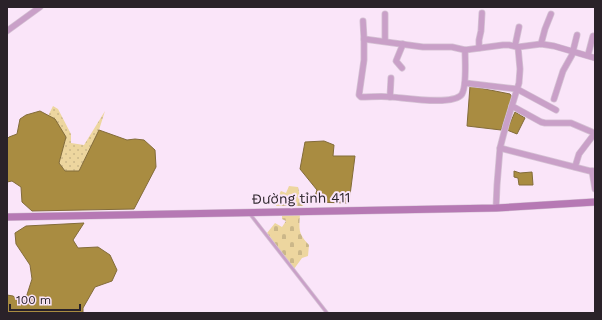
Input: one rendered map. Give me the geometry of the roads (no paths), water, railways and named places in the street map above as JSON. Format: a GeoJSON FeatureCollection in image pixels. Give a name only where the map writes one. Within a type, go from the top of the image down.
{"type":"FeatureCollection","features":[{"type":"Feature","properties":{"kind":"main road","name":"Đường tỉnh 411"},"geometry":{"type":"LineString","coordinates":[[7,217],[496,208],[595,202]]}},
{"type":"Feature","properties":{"kind":"street"},"geometry":{"type":"LineString","coordinates":[[7,30],[40,7]]}},
{"type":"Feature","properties":{"kind":"street"},"geometry":{"type":"LineString","coordinates":[[384,14],[385,41]]}},
{"type":"Feature","properties":{"kind":"street"},"geometry":{"type":"LineString","coordinates":[[479,48],[482,14]]}},
{"type":"Feature","properties":{"kind":"street"},"geometry":{"type":"LineString","coordinates":[[541,44],[545,28],[551,14]]}},
{"type":"Feature","properties":{"kind":"street"},"geometry":{"type":"LineString","coordinates":[[363,20],[364,60],[359,95],[361,97],[390,97],[428,101],[447,100],[459,97],[462,95],[465,83],[465,50]]}},
{"type":"Feature","properties":{"kind":"street"},"geometry":{"type":"LineString","coordinates":[[496,208],[500,148],[517,89],[520,69],[517,46],[519,27]]}},
{"type":"Feature","properties":{"kind":"street"},"geometry":{"type":"LineString","coordinates":[[554,99],[562,74],[573,52],[577,35]]}},
{"type":"Feature","properties":{"kind":"street"},"geometry":{"type":"LineString","coordinates":[[588,55],[593,36]]}},
{"type":"Feature","properties":{"kind":"street"},"geometry":{"type":"LineString","coordinates":[[364,39],[423,46],[452,47],[465,50],[503,45],[517,46],[541,44],[554,46],[595,58]]}},
{"type":"Feature","properties":{"kind":"street"},"geometry":{"type":"LineString","coordinates":[[402,68],[396,61],[403,44]]}},
{"type":"Feature","properties":{"kind":"street"},"geometry":{"type":"LineString","coordinates":[[390,97],[391,78]]}},
{"type":"Feature","properties":{"kind":"street"},"geometry":{"type":"LineString","coordinates":[[465,83],[517,89],[556,110]]}},
{"type":"Feature","properties":{"kind":"street"},"geometry":{"type":"LineString","coordinates":[[512,106],[541,122],[571,123],[595,134],[580,154],[575,167]]}},
{"type":"Feature","properties":{"kind":"street"},"geometry":{"type":"LineString","coordinates":[[500,148],[593,171],[595,189]]}},
{"type":"Feature","properties":{"kind":"lane"},"geometry":{"type":"LineString","coordinates":[[248,212],[326,313]]}}]}
